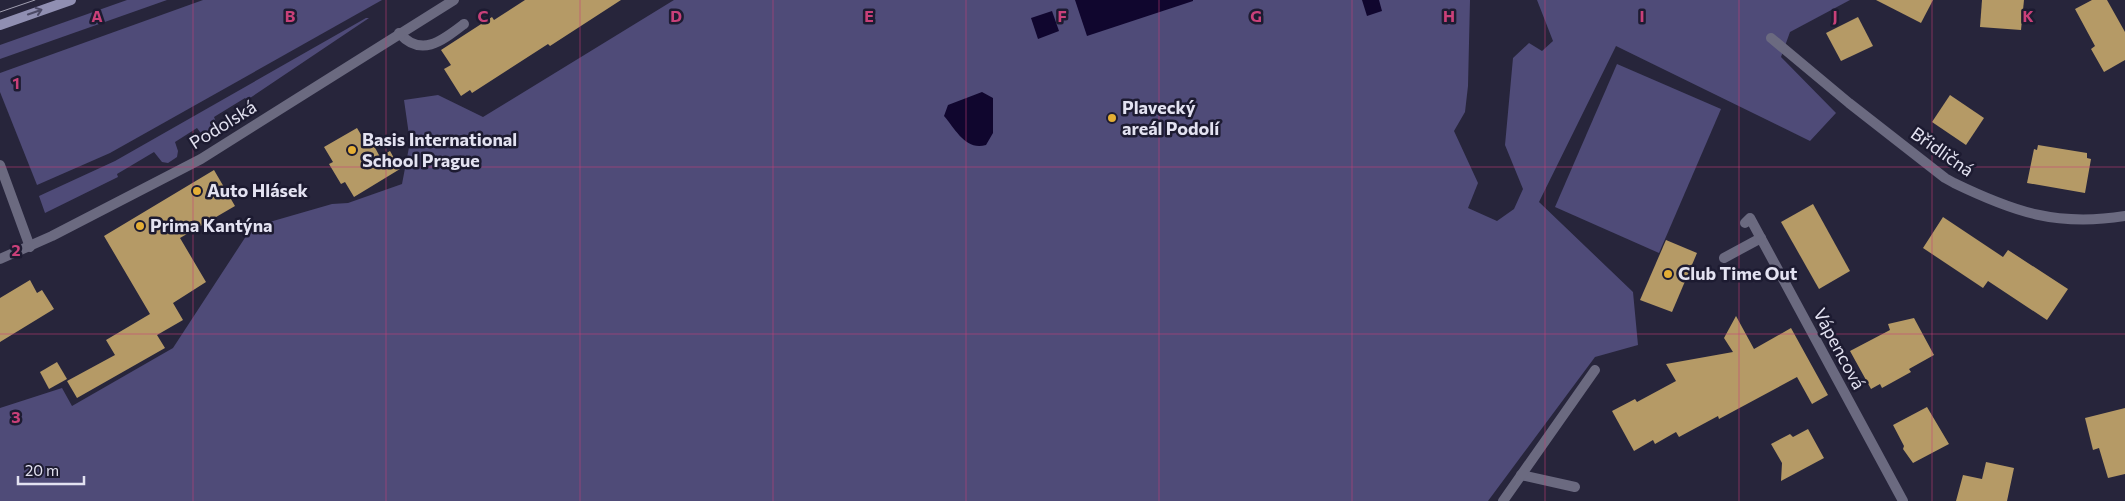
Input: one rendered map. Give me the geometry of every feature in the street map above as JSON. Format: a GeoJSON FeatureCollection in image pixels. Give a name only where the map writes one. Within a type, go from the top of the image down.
{"type":"FeatureCollection","features":[{"type":"Feature","properties":{"kind":"main road"},"geometry":{"type":"LineString","coordinates":[[0,25],[71,0]]}},
{"type":"Feature","properties":{"kind":"street","name":"Podolská"},"geometry":{"type":"LineString","coordinates":[[0,259],[30,247],[201,159],[454,0]]}},
{"type":"Feature","properties":{"kind":"street"},"geometry":{"type":"LineString","coordinates":[[399,33],[408,43],[422,47],[441,42],[464,24]]}},
{"type":"Feature","properties":{"kind":"street","name":"Břidličná"},"geometry":{"type":"LineString","coordinates":[[1771,38],[1945,178],[1981,196],[2027,213],[2073,220],[2102,220],[2125,216]]}},
{"type":"Feature","properties":{"kind":"street"},"geometry":{"type":"LineString","coordinates":[[0,165],[30,247]]}},
{"type":"Feature","properties":{"kind":"street","name":"Vápencová"},"geometry":{"type":"LineString","coordinates":[[1745,223],[1750,218],[1903,501]]}},
{"type":"Feature","properties":{"kind":"street"},"geometry":{"type":"LineString","coordinates":[[1724,258],[1761,238]]}},
{"type":"Feature","properties":{"kind":"street"},"geometry":{"type":"LineString","coordinates":[[1503,501],[1595,370]]}},
{"type":"Feature","properties":{"kind":"street"},"geometry":{"type":"LineString","coordinates":[[1521,475],[1575,487]]}},
{"type":"Feature","properties":{"kind":"shaded area"},"geometry":{"type":"Polygon","coordinates":[[[127,0],[167,0],[0,59],[0,45],[127,0]]]}},
{"type":"Feature","properties":{"kind":"shaded area"},"geometry":{"type":"Polygon","coordinates":[[[203,0],[382,0],[110,153],[37,185],[0,92],[0,73],[203,0]]]}},
{"type":"Feature","properties":{"kind":"shaded area"},"geometry":{"type":"Polygon","coordinates":[[[674,0],[1470,0],[1468,86],[1465,112],[1454,131],[1478,183],[1468,208],[1497,221],[1514,209],[1523,189],[1505,145],[1513,58],[1529,43],[1542,51],[1553,41],[1537,0],[1850,0],[1790,32],[1781,57],[1836,113],[1810,141],[1616,46],[1539,202],[1633,292],[1638,345],[1595,357],[1488,501],[0,501],[0,408],[62,388],[72,406],[173,348],[252,227],[332,204],[348,203],[402,184],[410,142],[404,100],[438,95],[483,117],[674,0]]]}},
{"type":"Feature","properties":{"kind":"shaded area"},"geometry":{"type":"Polygon","coordinates":[[[1075,0],[1193,0],[1193,1],[1087,36],[1075,0]]]}},
{"type":"Feature","properties":{"kind":"shaded area"},"geometry":{"type":"Polygon","coordinates":[[[1362,0],[1379,0],[1382,11],[1367,16],[1362,0]]]}},
{"type":"Feature","properties":{"kind":"shaded area"},"geometry":{"type":"Polygon","coordinates":[[[1052,11],[1059,31],[1038,39],[1031,18],[1052,11]]]}},
{"type":"Feature","properties":{"kind":"shaded area"},"geometry":{"type":"Polygon","coordinates":[[[369,18],[247,100],[245,98],[214,117],[218,127],[216,133],[206,140],[197,128],[175,142],[178,151],[177,157],[168,163],[162,162],[154,152],[117,174],[118,177],[45,213],[39,196],[115,161],[369,18]]]}},
{"type":"Feature","properties":{"kind":"shaded area"},"geometry":{"type":"Polygon","coordinates":[[[1617,64],[1721,109],[1659,253],[1555,207],[1617,64]]]}},
{"type":"Feature","properties":{"kind":"shaded area"},"geometry":{"type":"Polygon","coordinates":[[[982,92],[993,98],[993,133],[986,145],[979,146],[973,145],[962,138],[944,116],[948,105],[982,92]]]}},
{"type":"Feature","properties":{"kind":"building"},"geometry":{"type":"Polygon","coordinates":[[[525,0],[621,0],[472,93],[470,90],[461,96],[444,69],[451,65],[441,50],[492,17],[494,20],[525,0]]]}},
{"type":"Feature","properties":{"kind":"building"},"geometry":{"type":"Polygon","coordinates":[[[1876,0],[1933,0],[1921,23],[1876,0]]]}},
{"type":"Feature","properties":{"kind":"building"},"geometry":{"type":"Polygon","coordinates":[[[1982,0],[2024,0],[2021,30],[1980,27],[1982,0]]]}},
{"type":"Feature","properties":{"kind":"building"},"geometry":{"type":"Polygon","coordinates":[[[2092,0],[2107,0],[2125,32],[2125,60],[2104,72],[2091,49],[2095,46],[2075,9],[2092,0]]]}},
{"type":"Feature","properties":{"kind":"building"},"geometry":{"type":"Polygon","coordinates":[[[1858,17],[1873,46],[1841,61],[1826,33],[1858,17]]]}},
{"type":"Feature","properties":{"kind":"building"},"geometry":{"type":"Polygon","coordinates":[[[1950,95],[1984,118],[1966,145],[1932,122],[1950,95]]]}},
{"type":"Feature","properties":{"kind":"building"},"geometry":{"type":"Polygon","coordinates":[[[357,128],[366,143],[371,140],[380,157],[390,151],[400,169],[354,197],[345,182],[341,184],[329,164],[333,162],[324,147],[357,128]]]}},
{"type":"Feature","properties":{"kind":"building"},"geometry":{"type":"Polygon","coordinates":[[[2038,145],[2087,153],[2087,158],[2091,159],[2085,193],[2027,183],[2034,149],[2037,150],[2038,145]]]}},
{"type":"Feature","properties":{"kind":"building"},"geometry":{"type":"Polygon","coordinates":[[[214,170],[235,206],[180,238],[206,282],[173,303],[183,320],[157,335],[165,348],[77,398],[67,381],[115,355],[106,340],[150,314],[104,236],[214,170]]]}},
{"type":"Feature","properties":{"kind":"building"},"geometry":{"type":"Polygon","coordinates":[[[1813,204],[1850,271],[1819,289],[1781,222],[1813,204]]]}},
{"type":"Feature","properties":{"kind":"building"},"geometry":{"type":"Polygon","coordinates":[[[1943,217],[2003,257],[2008,250],[2068,289],[2047,320],[1988,281],[1983,288],[1923,248],[1943,217]]]}},
{"type":"Feature","properties":{"kind":"building"},"geometry":{"type":"Polygon","coordinates":[[[1666,240],[1697,253],[1672,312],[1640,300],[1666,240]]]}},
{"type":"Feature","properties":{"kind":"building"},"geometry":{"type":"Polygon","coordinates":[[[30,280],[37,293],[42,290],[54,309],[0,342],[0,298],[30,280]]]}},
{"type":"Feature","properties":{"kind":"building"},"geometry":{"type":"Polygon","coordinates":[[[1736,316],[1754,349],[1791,328],[1828,395],[1812,404],[1797,377],[1719,419],[1718,416],[1679,437],[1676,432],[1655,444],[1653,440],[1634,451],[1612,411],[1635,399],[1637,402],[1676,381],[1666,364],[1733,352],[1724,338],[1736,316]]]}},
{"type":"Feature","properties":{"kind":"building"},"geometry":{"type":"Polygon","coordinates":[[[1914,318],[1934,355],[1909,369],[1911,372],[1882,388],[1880,384],[1871,389],[1850,351],[1890,330],[1888,324],[1914,318]]]}},
{"type":"Feature","properties":{"kind":"building"},"geometry":{"type":"Polygon","coordinates":[[[57,362],[67,379],[49,389],[40,372],[57,362]]]}},
{"type":"Feature","properties":{"kind":"building"},"geometry":{"type":"Polygon","coordinates":[[[1927,407],[1949,444],[1913,463],[1903,449],[1904,446],[1893,425],[1927,407]]]}},
{"type":"Feature","properties":{"kind":"building"},"geometry":{"type":"Polygon","coordinates":[[[2125,408],[2125,474],[2108,478],[2099,448],[2093,450],[2085,418],[2125,408]]]}},
{"type":"Feature","properties":{"kind":"building"},"geometry":{"type":"Polygon","coordinates":[[[1808,429],[1824,458],[1781,481],[1782,463],[1771,444],[1790,434],[1793,437],[1808,429]]]}},
{"type":"Feature","properties":{"kind":"building"},"geometry":{"type":"Polygon","coordinates":[[[1986,462],[2014,468],[2007,501],[1956,501],[1963,475],[1982,479],[1986,462]]]}},
{"type":"Feature","properties":{"kind":"tram line"},"geometry":{"type":"LineString","coordinates":[[0,12],[35,0]]}},
{"type":"Feature","properties":{"kind":"place","name":"Plavecký areál Podolí"},"geometry":{"type":"Point","coordinates":[1112,118]}},
{"type":"Feature","properties":{"kind":"place","name":"Basis International School Prague"},"geometry":{"type":"Point","coordinates":[352,150]}},
{"type":"Feature","properties":{"kind":"place","name":"Auto Hlásek"},"geometry":{"type":"Point","coordinates":[197,191]}},
{"type":"Feature","properties":{"kind":"place","name":"Prima Kantýna"},"geometry":{"type":"Point","coordinates":[140,226]}},
{"type":"Feature","properties":{"kind":"place","name":"Club Time Out"},"geometry":{"type":"Point","coordinates":[1668,274]}}]}
